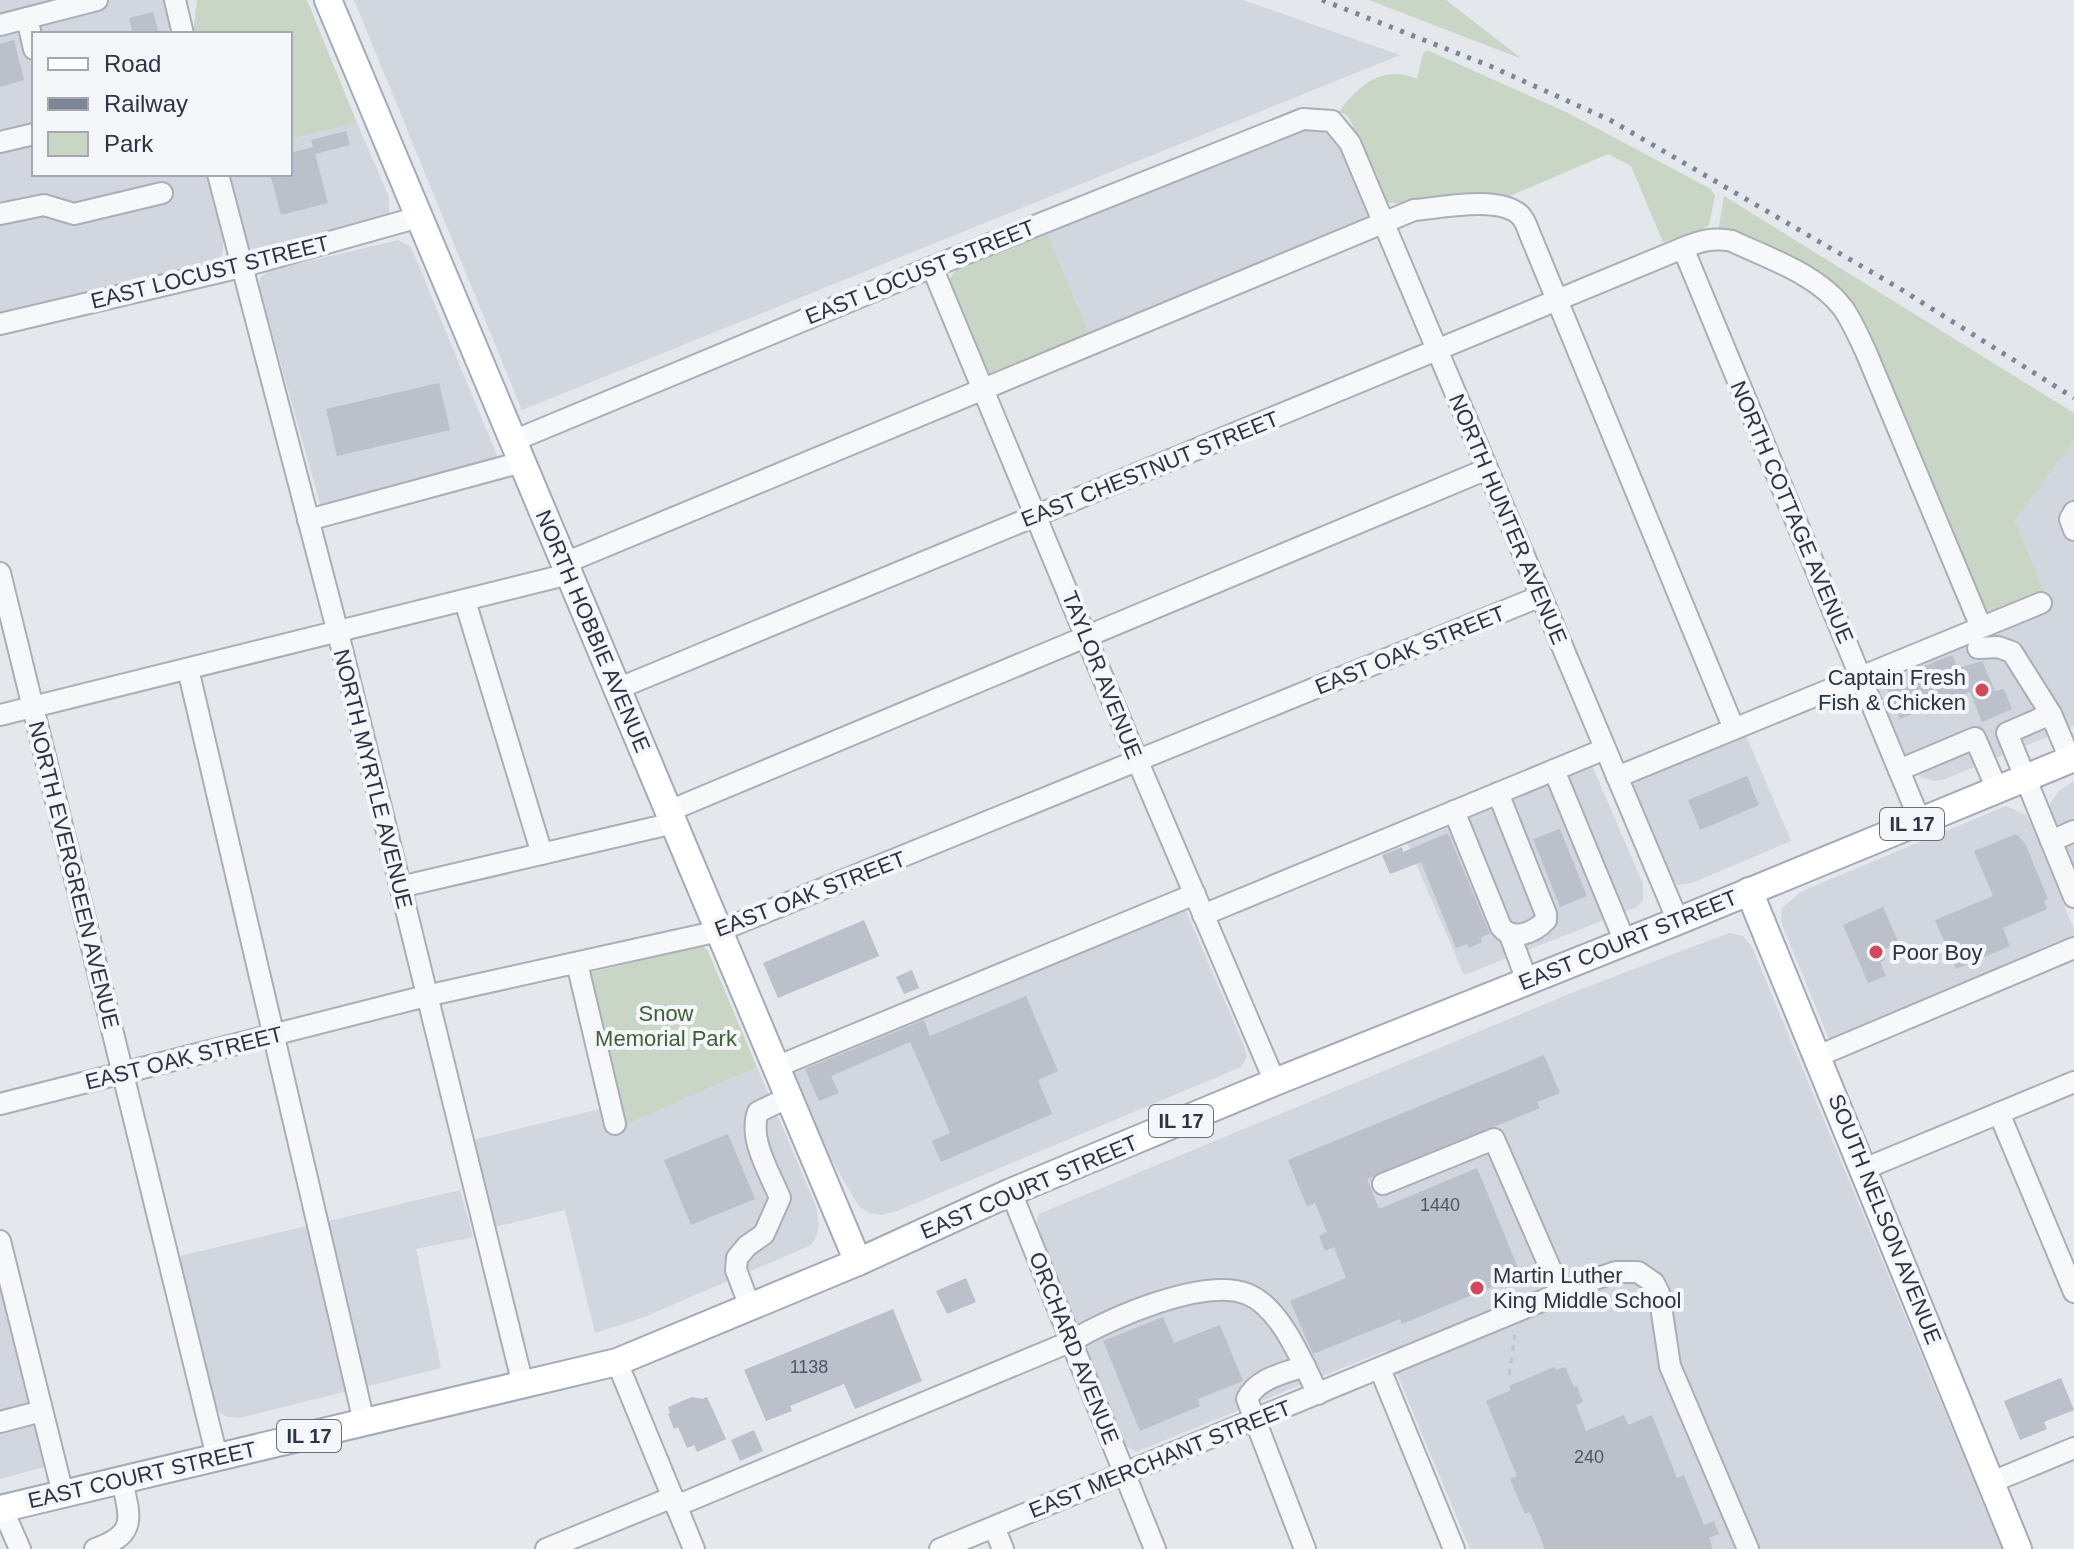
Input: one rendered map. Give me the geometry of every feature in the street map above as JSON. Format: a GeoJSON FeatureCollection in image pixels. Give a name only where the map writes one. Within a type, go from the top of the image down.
{"type":"FeatureCollection","features":[{"type":"Feature","properties":{"kind":"main road","name":"NORTH HOBBIE AVENUE"},"geometry":{"type":"LineString","coordinates":[[328,0],[858,1262]]}},
{"type":"Feature","properties":{"kind":"main road","name":"EAST COURT STREET"},"geometry":{"type":"LineString","coordinates":[[1,1508],[617,1362],[1275,1082],[1678,921],[2072,758]]}},
{"type":"Feature","properties":{"kind":"main road","name":"SOUTH NELSON AVENUE"},"geometry":{"type":"LineString","coordinates":[[1749,891],[2018,1549]]}},
{"type":"Feature","properties":{"kind":"street"},"geometry":{"type":"LineString","coordinates":[[0,25],[97,0]]}},
{"type":"Feature","properties":{"kind":"street"},"geometry":{"type":"LineString","coordinates":[[175,0],[183,32]]}},
{"type":"Feature","properties":{"kind":"street"},"geometry":{"type":"LineString","coordinates":[[27,18],[32,40]]}},
{"type":"Feature","properties":{"kind":"street","name":"EAST LOCUST STREET"},"geometry":{"type":"LineString","coordinates":[[308,520],[518,452],[932,267],[1303,119],[1332,121]]}},
{"type":"Feature","properties":{"kind":"street","name":"NORTH HUNTER AVENUE"},"geometry":{"type":"LineString","coordinates":[[1332,121],[1350,143],[1678,921]]}},
{"type":"Feature","properties":{"kind":"street"},"geometry":{"type":"LineString","coordinates":[[0,142],[32,134]]}},
{"type":"Feature","properties":{"kind":"street","name":"NORTH MYRTLE AVENUE"},"geometry":{"type":"LineString","coordinates":[[218,176],[338,633],[523,1385]]}},
{"type":"Feature","properties":{"kind":"street"},"geometry":{"type":"LineString","coordinates":[[0,214],[44,205],[74,214],[162,193]]}},
{"type":"Feature","properties":{"kind":"street"},"geometry":{"type":"LineString","coordinates":[[0,715],[465,601],[567,569],[983,389],[1383,222],[1414,210],[1483,204],[1508,208],[1521,216],[1559,300],[1734,729]]}},
{"type":"Feature","properties":{"kind":"street","name":"EAST LOCUST STREET"},"geometry":{"type":"LineString","coordinates":[[0,324],[241,267],[419,217]]}},
{"type":"Feature","properties":{"kind":"street","name":"EAST CHESTNUT STREET"},"geometry":{"type":"LineString","coordinates":[[617,689],[1683,248],[1719,238],[1732,241],[1813,280],[1830,293],[1844,310],[1866,352],[1981,627]]}},
{"type":"Feature","properties":{"kind":"street","name":"NORTH COTTAGE AVENUE"},"geometry":{"type":"LineString","coordinates":[[1683,248],[1920,821]]}},
{"type":"Feature","properties":{"kind":"street","name":"TAYLOR AVENUE"},"geometry":{"type":"LineString","coordinates":[[932,267],[1275,1082]]}},
{"type":"Feature","properties":{"kind":"street"},"geometry":{"type":"LineString","coordinates":[[400,887],[542,854],[671,817],[1086,637],[1487,469]]}},
{"type":"Feature","properties":{"kind":"street"},"geometry":{"type":"LineString","coordinates":[[2074,512],[2070,519],[2074,530]]}},
{"type":"Feature","properties":{"kind":"street","name":"NORTH EVERGREEN AVENUE"},"geometry":{"type":"LineString","coordinates":[[0,573],[217,1457]]}},
{"type":"Feature","properties":{"kind":"street","name":"EAST OAK STREET"},"geometry":{"type":"LineString","coordinates":[[0,1104],[426,996],[719,931],[1541,596]]}},
{"type":"Feature","properties":{"kind":"street"},"geometry":{"type":"LineString","coordinates":[[465,601],[542,854]]}},
{"type":"Feature","properties":{"kind":"street"},"geometry":{"type":"LineString","coordinates":[[1617,777],[2041,603]]}},
{"type":"Feature","properties":{"kind":"street"},"geometry":{"type":"LineString","coordinates":[[1978,648],[1998,647],[2012,652],[2051,714],[2072,758]]}},
{"type":"Feature","properties":{"kind":"street"},"geometry":{"type":"LineString","coordinates":[[188,669],[364,1422]]}},
{"type":"Feature","properties":{"kind":"street"},"geometry":{"type":"LineString","coordinates":[[2051,714],[2007,733],[2074,897]]}},
{"type":"Feature","properties":{"kind":"street"},"geometry":{"type":"LineString","coordinates":[[1899,770],[1975,738],[1997,789]]}},
{"type":"Feature","properties":{"kind":"street"},"geometry":{"type":"LineString","coordinates":[[1203,915],[1605,749]]}},
{"type":"Feature","properties":{"kind":"street"},"geometry":{"type":"LineString","coordinates":[[1554,770],[1625,942]]}},
{"type":"Feature","properties":{"kind":"street"},"geometry":{"type":"LineString","coordinates":[[1498,793],[1543,904],[1546,920],[1516,936],[1510,935]]}},
{"type":"Feature","properties":{"kind":"street"},"geometry":{"type":"LineString","coordinates":[[1454,811],[1501,927],[1510,935],[1527,981]]}},
{"type":"Feature","properties":{"kind":"street"},"geometry":{"type":"LineString","coordinates":[[2051,841],[2074,831]]}},
{"type":"Feature","properties":{"kind":"street"},"geometry":{"type":"LineString","coordinates":[[776,1067],[1195,894]]}},
{"type":"Feature","properties":{"kind":"street"},"geometry":{"type":"LineString","coordinates":[[1818,1056],[2074,948]]}},
{"type":"Feature","properties":{"kind":"street"},"geometry":{"type":"LineString","coordinates":[[577,963],[615,1124]]}},
{"type":"Feature","properties":{"kind":"street"},"geometry":{"type":"LineString","coordinates":[[1864,1169],[2074,1082]]}},
{"type":"Feature","properties":{"kind":"street"},"geometry":{"type":"LineString","coordinates":[[750,1307],[736,1270],[737,1258],[764,1234],[780,1198],[758,1144],[754,1122],[758,1112],[789,1097]]}},
{"type":"Feature","properties":{"kind":"street"},"geometry":{"type":"LineString","coordinates":[[1999,1113],[2074,1292]]}},
{"type":"Feature","properties":{"kind":"street"},"geometry":{"type":"LineString","coordinates":[[1383,1184],[1494,1139],[1561,1293]]}},
{"type":"Feature","properties":{"kind":"street","name":"ORCHARD AVENUE"},"geometry":{"type":"LineString","coordinates":[[1011,1192],[1155,1549]]}},
{"type":"Feature","properties":{"kind":"street"},"geometry":{"type":"LineString","coordinates":[[0,1241],[9,1312],[42,1411],[63,1494]]}},
{"type":"Feature","properties":{"kind":"street","name":"EAST MERCHANT STREET"},"geometry":{"type":"LineString","coordinates":[[940,1549],[1561,1293],[1616,1272],[1638,1272],[1654,1283],[1662,1303],[1670,1366],[1748,1549]]}},
{"type":"Feature","properties":{"kind":"street"},"geometry":{"type":"LineString","coordinates":[[546,1549],[674,1501],[1072,1341],[1100,1323],[1214,1288],[1249,1294],[1268,1310],[1292,1341],[1318,1394]]}},
{"type":"Feature","properties":{"kind":"street"},"geometry":{"type":"LineString","coordinates":[[617,1362],[694,1549]]}},
{"type":"Feature","properties":{"kind":"street"},"geometry":{"type":"LineString","coordinates":[[1305,1366],[1266,1380],[1250,1391],[1247,1399],[1305,1549]]}},
{"type":"Feature","properties":{"kind":"street"},"geometry":{"type":"LineString","coordinates":[[1380,1369],[1454,1549]]}},
{"type":"Feature","properties":{"kind":"street"},"geometry":{"type":"LineString","coordinates":[[0,1422],[42,1411]]}},
{"type":"Feature","properties":{"kind":"street"},"geometry":{"type":"LineString","coordinates":[[1992,1482],[2074,1448]]}},
{"type":"Feature","properties":{"kind":"street"},"geometry":{"type":"LineString","coordinates":[[95,1549],[122,1536],[128,1527],[129,1512],[122,1480]]}},
{"type":"Feature","properties":{"kind":"street"},"geometry":{"type":"LineString","coordinates":[[1,1508],[20,1549]]}},
{"type":"Feature","properties":{"kind":"street"},"geometry":{"type":"LineString","coordinates":[[994,1527],[1003,1549]]}},
{"type":"Feature","properties":{"kind":"path"},"geometry":{"type":"LineString","coordinates":[[1509,1375],[1515,1335]]}},
{"type":"Feature","properties":{"kind":"shaded area"},"geometry":{"type":"Polygon","coordinates":[[[0,0],[166,0],[174,32],[32,32],[32,176],[208,176],[224,240],[222,255],[210,264],[0,315],[0,0]]]}},
{"type":"Feature","properties":{"kind":"shaded area"},"geometry":{"type":"Polygon","coordinates":[[[354,0],[1243,0],[1400,55],[522,410],[354,0]]]}},
{"type":"Feature","properties":{"kind":"shaded area"},"geometry":{"type":"Polygon","coordinates":[[[357,123],[389,197],[389,213],[384,218],[258,249],[248,248],[242,242],[225,176],[292,176],[292,139],[357,123]]]}},
{"type":"Feature","properties":{"kind":"shaded area"},"geometry":{"type":"Polygon","coordinates":[[[1298,128],[1321,128],[1345,152],[1372,223],[1091,338],[1046,231],[1298,128]]]}},
{"type":"Feature","properties":{"kind":"shaded area"},"geometry":{"type":"Polygon","coordinates":[[[398,240],[411,247],[500,463],[322,511],[259,286],[261,277],[268,271],[398,240]]]}},
{"type":"Feature","properties":{"kind":"shaded area"},"geometry":{"type":"Polygon","coordinates":[[[2074,441],[2074,726],[1945,779],[1934,781],[1921,777],[1910,765],[1873,678],[2049,606],[2015,520],[2074,441]]]}},
{"type":"Feature","properties":{"kind":"shaded area"},"geometry":{"type":"Polygon","coordinates":[[[1744,731],[1791,841],[1692,883],[1677,885],[1672,881],[1627,779],[1744,731]]]}},
{"type":"Feature","properties":{"kind":"shaded area"},"geometry":{"type":"Polygon","coordinates":[[[1590,761],[1643,884],[1643,900],[1637,907],[1464,975],[1405,838],[1590,761]]]}},
{"type":"Feature","properties":{"kind":"shaded area"},"geometry":{"type":"Polygon","coordinates":[[[2074,781],[2074,867],[2050,810],[2050,803],[2060,790],[2074,781]]]}},
{"type":"Feature","properties":{"kind":"shaded area"},"geometry":{"type":"Polygon","coordinates":[[[2006,806],[2026,815],[2032,825],[2074,930],[2074,942],[1830,1042],[1781,922],[1782,908],[1802,891],[2006,806]]]}},
{"type":"Feature","properties":{"kind":"shaded area"},"geometry":{"type":"Polygon","coordinates":[[[1183,904],[1244,1046],[1247,1057],[1241,1067],[897,1211],[881,1215],[869,1213],[858,1205],[821,1142],[787,1067],[1183,904]]]}},
{"type":"Feature","properties":{"kind":"shaded area","name":"Martin Luther King Middle School"},"geometry":{"type":"Polygon","coordinates":[[[1729,933],[1743,936],[1752,947],[2002,1549],[1470,1549],[1387,1350],[1136,1452],[1125,1445],[1035,1226],[1039,1214],[1579,990],[1729,933]]]}},
{"type":"Feature","properties":{"kind":"shaded area"},"geometry":{"type":"Polygon","coordinates":[[[757,1067],[816,1206],[819,1224],[811,1245],[644,1317],[595,1333],[565,1210],[494,1227],[473,1140],[604,1108],[621,1127],[757,1067]]]}},
{"type":"Feature","properties":{"kind":"shaded area"},"geometry":{"type":"Polygon","coordinates":[[[460,1190],[473,1237],[416,1249],[441,1368],[239,1418],[227,1417],[218,1411],[213,1405],[180,1256],[460,1190]]]}},
{"type":"Feature","properties":{"kind":"shaded area"},"geometry":{"type":"Polygon","coordinates":[[[0,1280],[48,1466],[0,1479],[0,1280]]]}},
{"type":"Feature","properties":{"kind":"green space"},"geometry":{"type":"Polygon","coordinates":[[[197,0],[307,0],[357,123],[292,139],[292,32],[193,32],[197,0]]]}},
{"type":"Feature","properties":{"kind":"green space"},"geometry":{"type":"Polygon","coordinates":[[[1369,0],[1446,0],[1522,59],[1369,0]]]}},
{"type":"Feature","properties":{"kind":"green space"},"geometry":{"type":"Polygon","coordinates":[[[1427,50],[1568,113],[1711,189],[1715,196],[1709,225],[1700,231],[1663,242],[1631,166],[1608,154],[1498,201],[1412,205],[1384,202],[1351,122],[1347,115],[1339,112],[1355,93],[1373,80],[1394,74],[1417,79],[1423,54],[1427,50]]]}},
{"type":"Feature","properties":{"kind":"green space"},"geometry":{"type":"Polygon","coordinates":[[[1724,196],[2074,413],[2074,441],[2015,520],[2044,592],[1981,618],[1852,311],[1718,231],[1724,196]]]}},
{"type":"Feature","properties":{"kind":"green space"},"geometry":{"type":"Polygon","coordinates":[[[1046,231],[1091,338],[989,380],[949,288],[949,280],[958,267],[1046,231]]]}},
{"type":"Feature","properties":{"kind":"green space","name":"Snow Memorial Park"},"geometry":{"type":"Polygon","coordinates":[[[701,946],[707,949],[757,1067],[621,1127],[585,974],[701,946]]]}},
{"type":"Feature","properties":{"kind":"building"},"geometry":{"type":"Polygon","coordinates":[[[153,12],[158,32],[132,32],[129,18],[153,12]]]}},
{"type":"Feature","properties":{"kind":"building"},"geometry":{"type":"Polygon","coordinates":[[[14,40],[24,80],[0,87],[0,44],[14,40]]]}},
{"type":"Feature","properties":{"kind":"building"},"geometry":{"type":"Polygon","coordinates":[[[346,131],[350,145],[315,154],[328,203],[281,215],[271,176],[292,176],[292,152],[313,147],[311,140],[346,131]]]}},
{"type":"Feature","properties":{"kind":"building"},"geometry":{"type":"Polygon","coordinates":[[[439,383],[450,430],[337,456],[326,409],[439,383]]]}},
{"type":"Feature","properties":{"kind":"building"},"geometry":{"type":"Polygon","coordinates":[[[1952,655],[1958,668],[1982,661],[1995,691],[2004,689],[2012,709],[1982,722],[1970,692],[1900,719],[1884,682],[1952,655]]]}},
{"type":"Feature","properties":{"kind":"building"},"geometry":{"type":"Polygon","coordinates":[[[1747,776],[1759,805],[1700,830],[1688,800],[1747,776]]]}},
{"type":"Feature","properties":{"kind":"building"},"geometry":{"type":"Polygon","coordinates":[[[1560,829],[1587,896],[1560,907],[1533,839],[1560,829]]]}},
{"type":"Feature","properties":{"kind":"building"},"geometry":{"type":"Polygon","coordinates":[[[1448,833],[1490,934],[1481,937],[1482,942],[1469,948],[1467,944],[1456,948],[1421,862],[1390,874],[1382,855],[1402,847],[1403,852],[1448,833]]]}},
{"type":"Feature","properties":{"kind":"building"},"geometry":{"type":"Polygon","coordinates":[[[2016,834],[2025,843],[2048,899],[2044,901],[2047,909],[2003,928],[2010,946],[1956,969],[1935,920],[1993,896],[1974,851],[2016,834]]]}},
{"type":"Feature","properties":{"kind":"building"},"geometry":{"type":"Polygon","coordinates":[[[1883,907],[1899,943],[1881,951],[1885,960],[1880,962],[1886,976],[1868,983],[1843,925],[1883,907]]]}},
{"type":"Feature","properties":{"kind":"building"},"geometry":{"type":"Polygon","coordinates":[[[864,920],[879,956],[778,998],[763,963],[864,920]]]}},
{"type":"Feature","properties":{"kind":"building"},"geometry":{"type":"Polygon","coordinates":[[[912,970],[919,988],[904,994],[896,977],[912,970]]]}},
{"type":"Feature","properties":{"kind":"building"},"geometry":{"type":"Polygon","coordinates":[[[1026,996],[1058,1071],[1038,1080],[1052,1114],[941,1162],[932,1141],[950,1133],[910,1042],[831,1076],[839,1093],[819,1101],[805,1069],[924,1020],[930,1036],[1026,996]]]}},
{"type":"Feature","properties":{"kind":"building"},"geometry":{"type":"Polygon","coordinates":[[[1544,1055],[1560,1093],[1537,1102],[1540,1108],[1367,1179],[1379,1209],[1477,1168],[1521,1275],[1402,1324],[1400,1319],[1313,1354],[1290,1301],[1346,1278],[1334,1247],[1325,1251],[1319,1236],[1327,1232],[1315,1203],[1307,1207],[1288,1160],[1544,1055]]]}},
{"type":"Feature","properties":{"kind":"building"},"geometry":{"type":"Polygon","coordinates":[[[728,1134],[755,1199],[691,1225],[664,1160],[728,1134]]]}},
{"type":"Feature","properties":{"kind":"building"},"geometry":{"type":"Polygon","coordinates":[[[966,1278],[976,1302],[947,1314],[936,1291],[966,1278]]]}},
{"type":"Feature","properties":{"kind":"building"},"geometry":{"type":"Polygon","coordinates":[[[893,1309],[922,1381],[855,1409],[844,1384],[790,1406],[792,1411],[766,1421],[744,1370],[893,1309]]]}},
{"type":"Feature","properties":{"kind":"building"},"geometry":{"type":"Polygon","coordinates":[[[1163,1317],[1174,1343],[1220,1325],[1243,1381],[1198,1399],[1200,1406],[1140,1431],[1103,1341],[1163,1317]]]}},
{"type":"Feature","properties":{"kind":"building"},"geometry":{"type":"Polygon","coordinates":[[[1554,1367],[1556,1370],[1565,1367],[1574,1387],[1577,1386],[1583,1402],[1576,1405],[1586,1431],[1624,1415],[1628,1425],[1652,1415],[1677,1478],[1684,1475],[1704,1525],[1714,1521],[1719,1534],[1709,1538],[1713,1549],[1545,1549],[1530,1512],[1525,1514],[1510,1479],[1517,1476],[1486,1401],[1511,1390],[1509,1386],[1554,1367]]]}},
{"type":"Feature","properties":{"kind":"building"},"geometry":{"type":"Polygon","coordinates":[[[2061,1378],[2074,1410],[2044,1422],[2047,1429],[2020,1440],[2004,1401],[2061,1378]]]}},
{"type":"Feature","properties":{"kind":"building"},"geometry":{"type":"Polygon","coordinates":[[[692,1397],[707,1397],[726,1439],[697,1452],[694,1445],[687,1448],[668,1414],[668,1407],[692,1397]]]}},
{"type":"Feature","properties":{"kind":"building"},"geometry":{"type":"Polygon","coordinates":[[[754,1430],[763,1451],[740,1461],[731,1440],[754,1430]]]}},
{"type":"Feature","properties":{"kind":"railway"},"geometry":{"type":"LineString","coordinates":[[1322,0],[1490,66],[1610,120],[1899,288],[2074,398]]}},
{"type":"Feature","properties":{"kind":"place","name":"Captain Fresh Fish & Chicken"},"geometry":{"type":"Point","coordinates":[1982,690]}},
{"type":"Feature","properties":{"kind":"place","name":"Poor Boy"},"geometry":{"type":"Point","coordinates":[1876,952]}},
{"type":"Feature","properties":{"kind":"place","name":"Martin Luther King Middle School"},"geometry":{"type":"Point","coordinates":[1477,1288]}}]}
